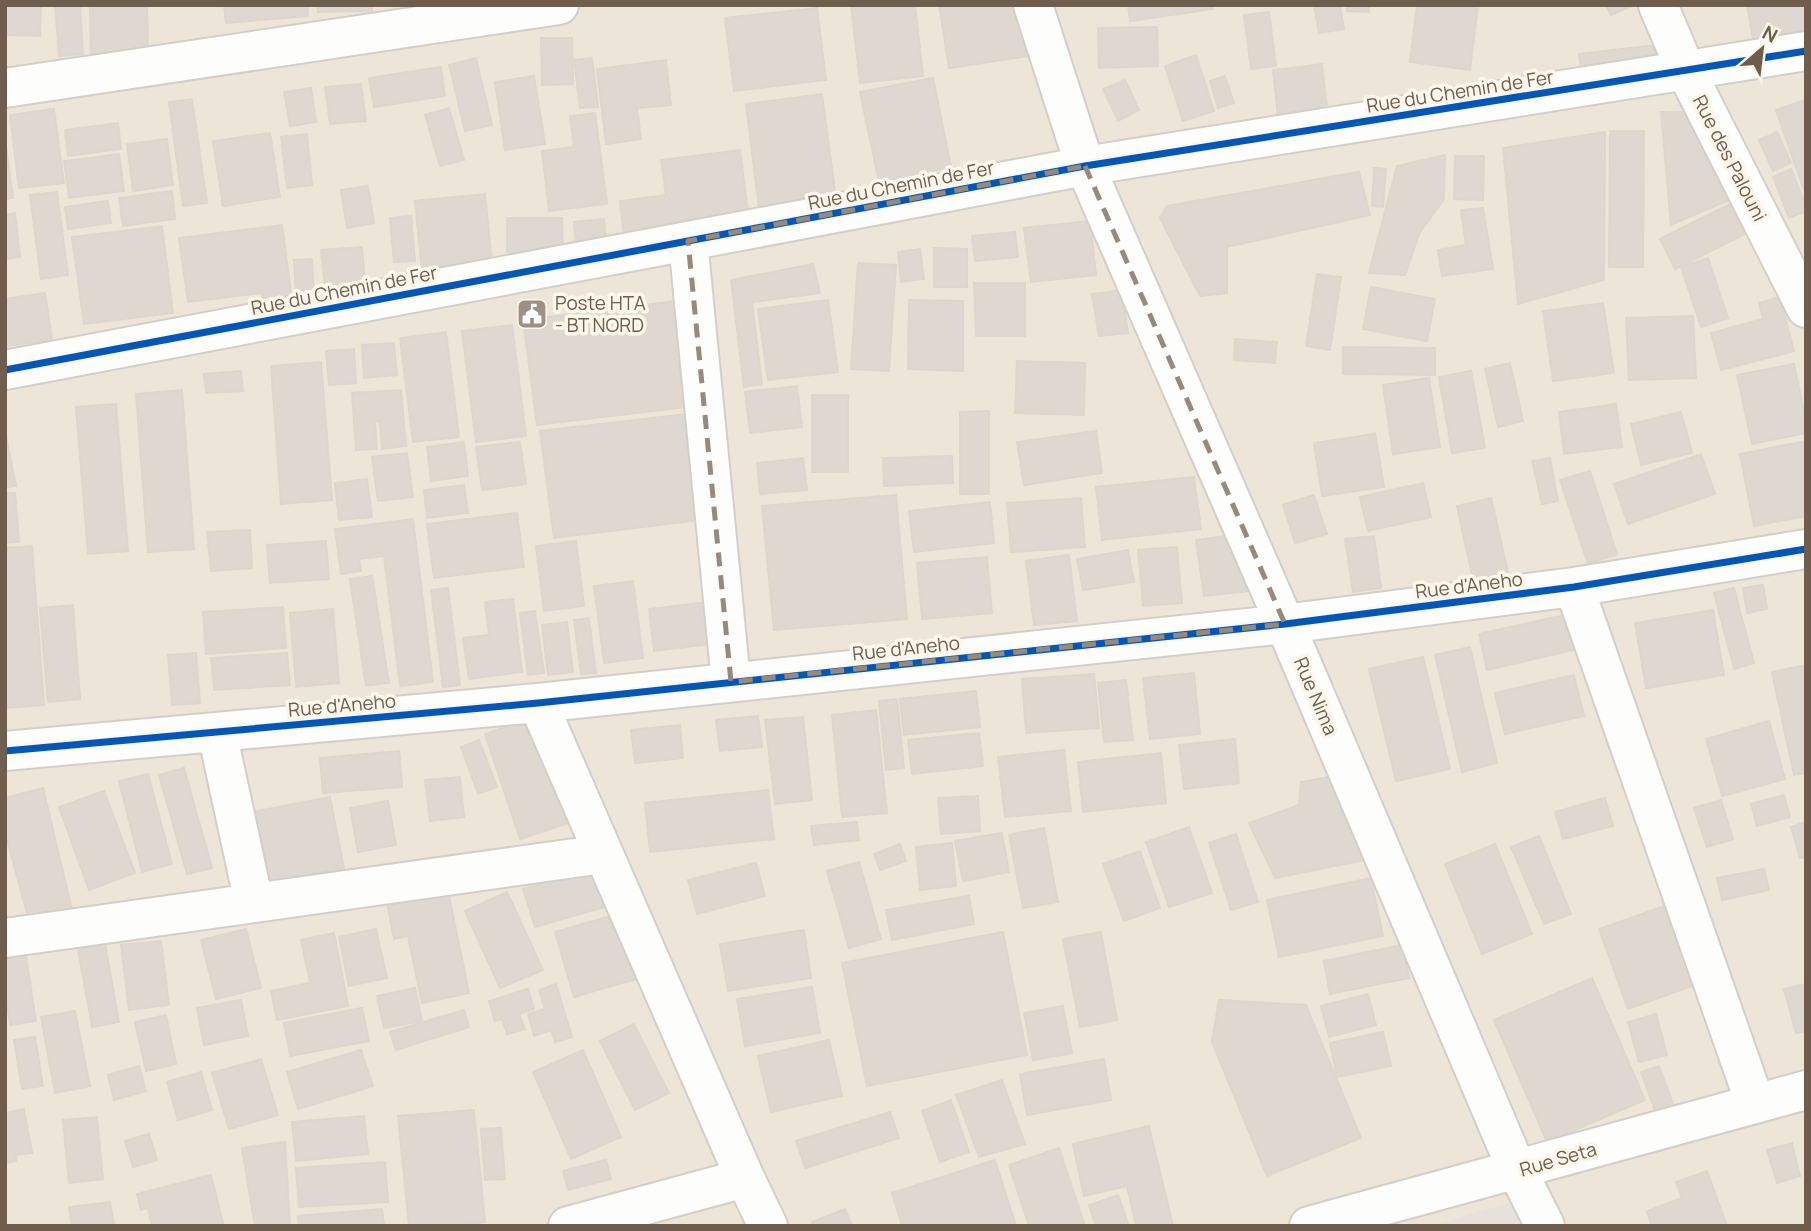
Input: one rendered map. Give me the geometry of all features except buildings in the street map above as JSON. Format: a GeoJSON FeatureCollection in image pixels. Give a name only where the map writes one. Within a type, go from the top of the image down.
{"type":"FeatureCollection","features":[{"type":"Feature","properties":{"kind":"street"},"geometry":{"type":"LineString","coordinates":[[5,88],[559,5]]}},
{"type":"Feature","properties":{"kind":"street","name":"Rue Nima"},"geometry":{"type":"LineString","coordinates":[[1033,5],[1085,166],[1285,624],[1517,1170],[1545,1226]]}},
{"type":"Feature","properties":{"kind":"street","name":"Rue des Palouni"},"geometry":{"type":"LineString","coordinates":[[1658,5],[1686,71],[1806,309]]}},
{"type":"Feature","properties":{"kind":"street","name":"Rue du Chemin de Fer"},"geometry":{"type":"LineString","coordinates":[[5,370],[1085,166],[1806,51]]}},
{"type":"Feature","properties":{"kind":"street"},"geometry":{"type":"LineString","coordinates":[[688,241],[731,682]]}},
{"type":"Feature","properties":{"kind":"street","name":"Rue d'Aneho"},"geometry":{"type":"LineString","coordinates":[[5,751],[538,703],[1285,624],[1574,587],[1806,549]]}},
{"type":"Feature","properties":{"kind":"street"},"geometry":{"type":"LineString","coordinates":[[1574,587],[1755,1103]]}},
{"type":"Feature","properties":{"kind":"street"},"geometry":{"type":"LineString","coordinates":[[538,703],[768,1226]]}},
{"type":"Feature","properties":{"kind":"street"},"geometry":{"type":"LineString","coordinates":[[217,732],[254,903]]}},
{"type":"Feature","properties":{"kind":"street"},"geometry":{"type":"LineString","coordinates":[[5,938],[603,854]]}},
{"type":"Feature","properties":{"kind":"street","name":"Rue Seta"},"geometry":{"type":"LineString","coordinates":[[1309,1226],[1806,1090]]}},
{"type":"Feature","properties":{"kind":"street"},"geometry":{"type":"LineString","coordinates":[[591,1223],[745,1178]]}},
{"type":"Feature","properties":{"kind":"highlighted area"},"geometry":{"type":"Polygon","coordinates":[[[1085,166],[1285,624],[731,682],[688,241],[1085,166]]]}},
{"type":"Feature","properties":{"kind":"shaded area"},"geometry":{"type":"Polygon","coordinates":[[[5,5],[1806,5],[1806,1226],[5,1226],[5,5]]]}},
{"type":"Feature","properties":{"kind":"shaded area"},"geometry":{"type":"Polygon","coordinates":[[[1511,1202],[1522,1226],[1430,1226],[1511,1202]]]}},
{"type":"Feature","properties":{"kind":"cycle path"},"geometry":{"type":"LineString","coordinates":[[5,370],[1085,166],[1806,51]]}},
{"type":"Feature","properties":{"kind":"cycle path"},"geometry":{"type":"LineString","coordinates":[[5,751],[538,703],[1285,624],[1574,587],[1806,549]]}},
{"type":"Feature","properties":{"kind":"place","name":"Poste HTA - BT NORD"},"geometry":{"type":"Point","coordinates":[532,314]}}]}
